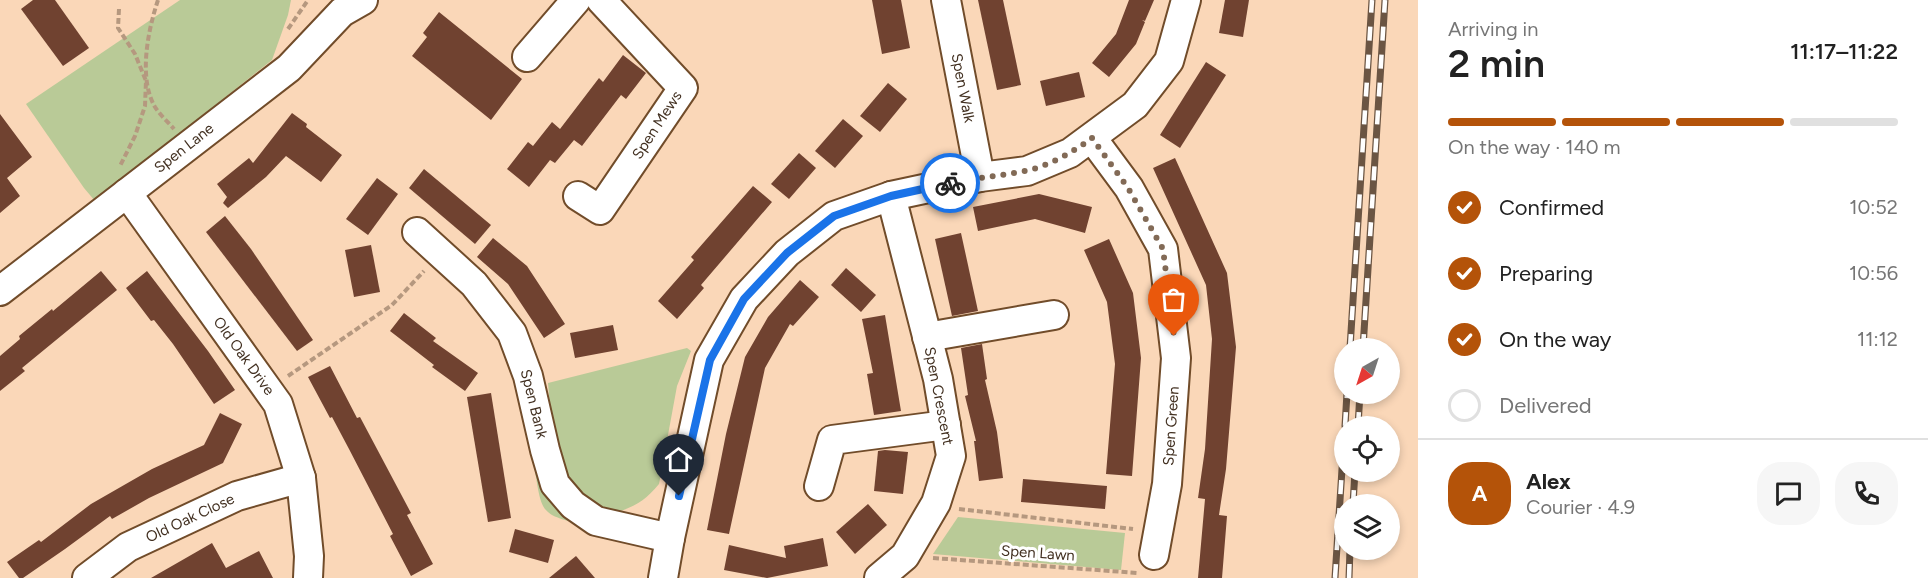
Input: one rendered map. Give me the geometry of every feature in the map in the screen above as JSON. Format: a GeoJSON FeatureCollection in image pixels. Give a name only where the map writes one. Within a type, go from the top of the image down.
{"type":"FeatureCollection","features":[{"type":"Feature","properties":{"kind":"street"},"geometry":{"type":"LineString","coordinates":[[527,57],[576,0]]}},
{"type":"Feature","properties":{"kind":"street","name":"Spen Mews"},"geometry":{"type":"LineString","coordinates":[[578,196],[600,210],[683,88],[601,0]]}},
{"type":"Feature","properties":{"kind":"street","name":"Spen Walk"},"geometry":{"type":"LineString","coordinates":[[946,0],[980,177]]}},
{"type":"Feature","properties":{"kind":"street"},"geometry":{"type":"LineString","coordinates":[[663,578],[710,360],[744,299],[787,253],[834,216],[891,196],[980,177],[1027,171],[1070,153],[1135,105],[1169,61],[1186,0]]}},
{"type":"Feature","properties":{"kind":"street","name":"Spen Lane"},"geometry":{"type":"LineString","coordinates":[[0,291],[121,184],[289,68],[346,4]]}},
{"type":"Feature","properties":{"kind":"street","name":"Spen Green"},"geometry":{"type":"LineString","coordinates":[[1092,138],[1128,188],[1163,249],[1176,358],[1170,454],[1156,543]]}},
{"type":"Feature","properties":{"kind":"street","name":"Old Oak Drive"},"geometry":{"type":"LineString","coordinates":[[121,184],[278,404],[301,478],[309,556],[308,578]]}},
{"type":"Feature","properties":{"kind":"street","name":"Spen Crescent"},"geometry":{"type":"LineString","coordinates":[[879,578],[905,556],[934,506],[951,456],[938,379],[891,196]]}},
{"type":"Feature","properties":{"kind":"street","name":"Spen Bank"},"geometry":{"type":"LineString","coordinates":[[417,232],[474,284],[512,333],[528,376],[544,450],[555,484],[573,505],[596,521],[670,538]]}},
{"type":"Feature","properties":{"kind":"street"},"geometry":{"type":"LineString","coordinates":[[927,337],[1054,315]]}},
{"type":"Feature","properties":{"kind":"street"},"geometry":{"type":"LineString","coordinates":[[819,486],[832,440],[946,425]]}},
{"type":"Feature","properties":{"kind":"street","name":"Old Oak Close"},"geometry":{"type":"LineString","coordinates":[[87,578],[128,546],[237,496],[301,478]]}},
{"type":"Feature","properties":{"kind":"path"},"geometry":{"type":"LineString","coordinates":[[121,184],[145,106],[150,25],[159,0]]}},
{"type":"Feature","properties":{"kind":"path"},"geometry":{"type":"LineString","coordinates":[[119,9],[118,28],[135,54],[155,107],[174,129]]}},
{"type":"Feature","properties":{"kind":"path"},"geometry":{"type":"LineString","coordinates":[[268,390],[392,305],[440,253]]}},
{"type":"Feature","properties":{"kind":"path"},"geometry":{"type":"LineString","coordinates":[[934,506],[1156,543]]}},
{"type":"Feature","properties":{"kind":"path","name":"Spen Lawn"},"geometry":{"type":"LineString","coordinates":[[905,556],[1150,574],[1156,543]]}},
{"type":"Feature","properties":{"kind":"green space"},"geometry":{"type":"Polygon","coordinates":[[[180,0],[291,0],[272,60],[95,201],[26,104],[180,0]]]}},
{"type":"Feature","properties":{"kind":"green space"},"geometry":{"type":"Polygon","coordinates":[[[687,348],[691,351],[677,386],[659,484],[640,502],[615,513],[582,497],[569,484],[558,457],[554,442],[548,383],[687,348]]]}},
{"type":"Feature","properties":{"kind":"green space"},"geometry":{"type":"Polygon","coordinates":[[[535,471],[548,492],[583,525],[559,518],[546,510],[542,504],[535,471]]]}},
{"type":"Feature","properties":{"kind":"green space"},"geometry":{"type":"Polygon","coordinates":[[[958,517],[1125,533],[1121,570],[933,554],[958,517]]]}},
{"type":"Feature","properties":{"kind":"building"},"geometry":{"type":"Polygon","coordinates":[[[33,0],[55,0],[89,48],[63,66],[21,9],[33,0]]]}},
{"type":"Feature","properties":{"kind":"building"},"geometry":{"type":"Polygon","coordinates":[[[872,0],[901,0],[910,48],[882,54],[872,0]]]}},
{"type":"Feature","properties":{"kind":"building"},"geometry":{"type":"Polygon","coordinates":[[[978,0],[1003,0],[1021,85],[997,90],[978,0]]]}},
{"type":"Feature","properties":{"kind":"building"},"geometry":{"type":"Polygon","coordinates":[[[1129,0],[1154,0],[1145,21],[1142,20],[1145,22],[1136,44],[1109,77],[1092,63],[1116,34],[1129,0]]]}},
{"type":"Feature","properties":{"kind":"building"},"geometry":{"type":"Polygon","coordinates":[[[1225,0],[1249,0],[1243,37],[1219,33],[1225,0]]]}},
{"type":"Feature","properties":{"kind":"building"},"geometry":{"type":"Polygon","coordinates":[[[439,12],[522,79],[491,120],[412,56],[427,37],[423,33],[439,12]]]}},
{"type":"Feature","properties":{"kind":"building"},"geometry":{"type":"Polygon","coordinates":[[[623,55],[646,73],[626,99],[621,95],[582,146],[574,140],[555,163],[550,160],[529,187],[507,169],[528,142],[533,146],[552,122],[560,129],[599,78],[603,82],[623,55]]]}},
{"type":"Feature","properties":{"kind":"building"},"geometry":{"type":"Polygon","coordinates":[[[1206,62],[1226,75],[1180,148],[1160,135],[1206,62]]]}},
{"type":"Feature","properties":{"kind":"building"},"geometry":{"type":"Polygon","coordinates":[[[1079,72],[1085,97],[1046,106],[1040,81],[1079,72]]]}},
{"type":"Feature","properties":{"kind":"building"},"geometry":{"type":"Polygon","coordinates":[[[888,83],[907,99],[880,132],[860,116],[888,83]]]}},
{"type":"Feature","properties":{"kind":"building"},"geometry":{"type":"Polygon","coordinates":[[[292,113],[342,155],[321,182],[286,156],[266,177],[228,208],[223,203],[227,197],[217,184],[249,158],[253,163],[292,113]]]}},
{"type":"Feature","properties":{"kind":"building"},"geometry":{"type":"Polygon","coordinates":[[[0,114],[32,157],[7,178],[20,196],[0,213],[0,114]]]}},
{"type":"Feature","properties":{"kind":"building"},"geometry":{"type":"Polygon","coordinates":[[[843,119],[863,136],[835,168],[815,151],[843,119]]]}},
{"type":"Feature","properties":{"kind":"building"},"geometry":{"type":"Polygon","coordinates":[[[799,153],[816,168],[789,199],[771,184],[799,153]]]}},
{"type":"Feature","properties":{"kind":"building"},"geometry":{"type":"Polygon","coordinates":[[[1175,158],[1227,273],[1236,347],[1226,469],[1219,515],[1227,516],[1222,578],[1198,578],[1205,499],[1198,498],[1205,449],[1212,339],[1206,285],[1153,168],[1175,158]]]}},
{"type":"Feature","properties":{"kind":"building"},"geometry":{"type":"Polygon","coordinates":[[[424,169],[491,225],[475,244],[409,188],[424,169]]]}},
{"type":"Feature","properties":{"kind":"building"},"geometry":{"type":"Polygon","coordinates":[[[377,178],[398,194],[368,235],[346,219],[377,178]]]}},
{"type":"Feature","properties":{"kind":"building"},"geometry":{"type":"Polygon","coordinates":[[[753,186],[772,202],[701,285],[704,288],[677,319],[658,301],[694,260],[691,257],[753,186]]]}},
{"type":"Feature","properties":{"kind":"building"},"geometry":{"type":"Polygon","coordinates":[[[1039,194],[1092,207],[1085,233],[1035,219],[978,231],[973,207],[1039,194]]]}},
{"type":"Feature","properties":{"kind":"building"},"geometry":{"type":"Polygon","coordinates":[[[225,216],[251,249],[313,340],[297,351],[206,232],[225,216]]]}},
{"type":"Feature","properties":{"kind":"building"},"geometry":{"type":"Polygon","coordinates":[[[961,233],[978,311],[952,316],[935,239],[961,233]]]}},
{"type":"Feature","properties":{"kind":"building"},"geometry":{"type":"Polygon","coordinates":[[[493,238],[527,266],[565,324],[544,338],[508,284],[477,257],[493,238]]]}},
{"type":"Feature","properties":{"kind":"building"},"geometry":{"type":"Polygon","coordinates":[[[1109,239],[1133,293],[1141,358],[1132,476],[1106,474],[1115,364],[1107,302],[1084,250],[1109,239]]]}},
{"type":"Feature","properties":{"kind":"building"},"geometry":{"type":"Polygon","coordinates":[[[371,245],[380,292],[354,297],[345,250],[371,245]]]}},
{"type":"Feature","properties":{"kind":"building"},"geometry":{"type":"Polygon","coordinates":[[[846,268],[876,295],[861,312],[831,285],[846,268]]]}},
{"type":"Feature","properties":{"kind":"building"},"geometry":{"type":"Polygon","coordinates":[[[101,271],[117,290],[22,368],[25,371],[0,391],[0,356],[20,339],[19,336],[101,271]]]}},
{"type":"Feature","properties":{"kind":"building"},"geometry":{"type":"Polygon","coordinates":[[[147,271],[235,390],[214,404],[173,344],[154,320],[151,321],[126,288],[147,271]]]}},
{"type":"Feature","properties":{"kind":"building"},"geometry":{"type":"Polygon","coordinates":[[[800,280],[819,297],[793,326],[790,324],[765,368],[729,534],[707,530],[726,434],[745,357],[768,317],[800,280]]]}},
{"type":"Feature","properties":{"kind":"building"},"geometry":{"type":"Polygon","coordinates":[[[404,313],[436,338],[433,341],[478,373],[465,391],[432,367],[434,365],[390,331],[404,313]]]}},
{"type":"Feature","properties":{"kind":"building"},"geometry":{"type":"Polygon","coordinates":[[[885,315],[901,411],[874,415],[867,374],[873,373],[862,319],[885,315]]]}},
{"type":"Feature","properties":{"kind":"building"},"geometry":{"type":"Polygon","coordinates":[[[613,325],[618,350],[575,358],[570,333],[613,325]]]}},
{"type":"Feature","properties":{"kind":"building"},"geometry":{"type":"Polygon","coordinates":[[[982,344],[987,379],[985,380],[997,432],[1003,478],[979,481],[974,441],[976,441],[965,396],[968,395],[961,348],[982,344]]]}},
{"type":"Feature","properties":{"kind":"building"},"geometry":{"type":"Polygon","coordinates":[[[330,366],[411,513],[407,515],[433,564],[411,576],[390,536],[393,534],[332,417],[330,418],[308,377],[330,366]]]}},
{"type":"Feature","properties":{"kind":"building"},"geometry":{"type":"Polygon","coordinates":[[[491,393],[511,518],[488,522],[467,397],[491,393]]]}},
{"type":"Feature","properties":{"kind":"building"},"geometry":{"type":"Polygon","coordinates":[[[220,413],[242,424],[223,463],[149,498],[112,519],[110,516],[23,578],[19,578],[7,562],[39,540],[41,542],[91,504],[152,469],[204,445],[220,413]]]}},
{"type":"Feature","properties":{"kind":"building"},"geometry":{"type":"Polygon","coordinates":[[[878,451],[908,452],[903,494],[874,491],[878,451]]]}},
{"type":"Feature","properties":{"kind":"building"},"geometry":{"type":"Polygon","coordinates":[[[1023,479],[1107,486],[1105,509],[1021,502],[1023,479]]]}},
{"type":"Feature","properties":{"kind":"building"},"geometry":{"type":"Polygon","coordinates":[[[868,504],[887,525],[855,554],[836,532],[868,504]]]}},
{"type":"Feature","properties":{"kind":"building"},"geometry":{"type":"Polygon","coordinates":[[[515,529],[554,540],[548,563],[509,552],[515,529]]]}},
{"type":"Feature","properties":{"kind":"building"},"geometry":{"type":"Polygon","coordinates":[[[823,538],[828,566],[767,578],[724,570],[729,545],[786,558],[784,546],[823,538]]]}},
{"type":"Feature","properties":{"kind":"building"},"geometry":{"type":"Polygon","coordinates":[[[212,543],[226,568],[259,551],[273,578],[151,578],[212,543]]]}},
{"type":"Feature","properties":{"kind":"building"},"geometry":{"type":"Polygon","coordinates":[[[576,556],[595,578],[549,578],[576,556]]]}},
{"type":"Feature","properties":{"kind":"railway"},"geometry":{"type":"LineString","coordinates":[[1351,338],[1372,0]]}},
{"type":"Feature","properties":{"kind":"railway"},"geometry":{"type":"LineString","coordinates":[[1364,338],[1385,0]]}},
{"type":"Feature","properties":{"kind":"railway"},"geometry":{"type":"LineString","coordinates":[[1346,404],[1346,416]]}},
{"type":"Feature","properties":{"kind":"railway"},"geometry":{"type":"LineString","coordinates":[[1359,404],[1359,416]]}},
{"type":"Feature","properties":{"kind":"railway"},"geometry":{"type":"LineString","coordinates":[[1335,578],[1341,482]]}},
{"type":"Feature","properties":{"kind":"railway"},"geometry":{"type":"LineString","coordinates":[[1354,482],[1354,494]]}},
{"type":"Feature","properties":{"kind":"railway"},"geometry":{"type":"LineString","coordinates":[[1349,578],[1350,560]]}},
{"type":"Feature","properties":{"kind":"way so far"},"geometry":{"type":"LineString","coordinates":[[950,183],[1027,171],[1070,153],[1092,138],[1128,188],[1163,249],[1174,336]]}},
{"type":"Feature","properties":{"kind":"route"},"geometry":{"type":"LineString","coordinates":[[679,496],[710,360],[744,299],[787,253],[834,216],[891,196],[950,183]]}}]}
